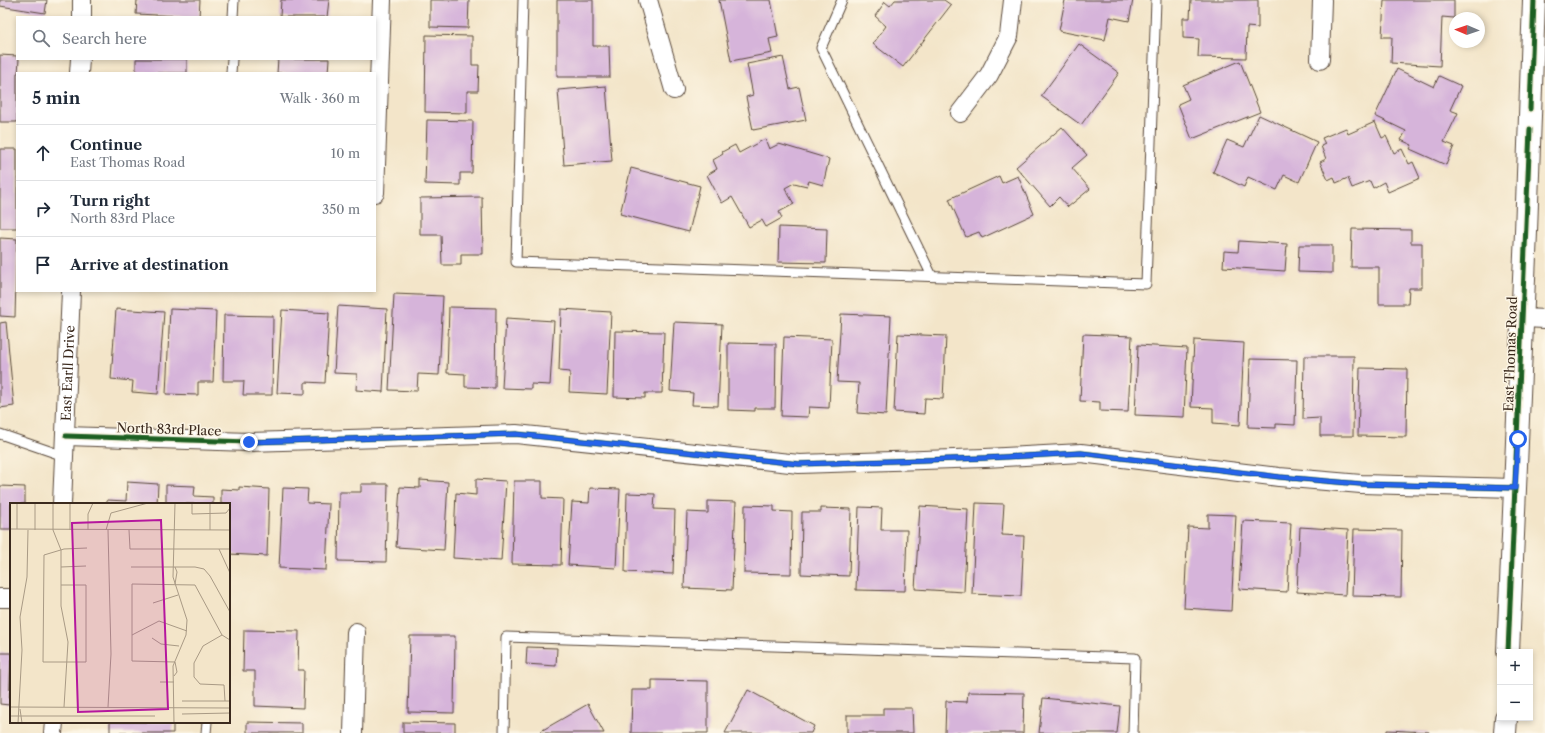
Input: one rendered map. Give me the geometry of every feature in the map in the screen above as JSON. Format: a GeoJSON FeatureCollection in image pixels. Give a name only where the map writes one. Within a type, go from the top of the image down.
{"type":"FeatureCollection","features":[{"type":"Feature","properties":{"kind":"main road","name":"East Thomas Road"},"geometry":{"type":"LineString","coordinates":[[1508,649],[1523,318],[1534,0]]}},
{"type":"Feature","properties":{"kind":"main road"},"geometry":{"type":"LineString","coordinates":[[1505,733],[1506,721]]}},
{"type":"Feature","properties":{"kind":"street"},"geometry":{"type":"LineString","coordinates":[[82,0],[82,16]]}},
{"type":"Feature","properties":{"kind":"street"},"geometry":{"type":"LineString","coordinates":[[376,165],[382,0]]}},
{"type":"Feature","properties":{"kind":"street"},"geometry":{"type":"LineString","coordinates":[[648,0],[674,90]]}},
{"type":"Feature","properties":{"kind":"street"},"geometry":{"type":"LineString","coordinates":[[960,114],[989,75],[1009,36],[1013,0]]}},
{"type":"Feature","properties":{"kind":"street"},"geometry":{"type":"LineString","coordinates":[[1320,60],[1322,0]]}},
{"type":"Feature","properties":{"kind":"street"},"geometry":{"type":"LineString","coordinates":[[79,72],[80,60]]}},
{"type":"Feature","properties":{"kind":"street","name":"East Earll Drive"},"geometry":{"type":"LineString","coordinates":[[62,503],[71,292]]}},
{"type":"Feature","properties":{"kind":"street","name":"East Thomas Road"},"geometry":{"type":"LineString","coordinates":[[1523,318],[1545,319]]}},
{"type":"Feature","properties":{"kind":"street","name":"North 83rd Place"},"geometry":{"type":"LineString","coordinates":[[66,436],[249,442],[516,434],[799,464],[985,458],[1081,453],[1280,477],[1361,484],[1515,488]]}},
{"type":"Feature","properties":{"kind":"street"},"geometry":{"type":"LineString","coordinates":[[353,733],[356,632]]}},
{"type":"Feature","properties":{"kind":"street"},"geometry":{"type":"LineString","coordinates":[[53,733],[54,723]]}},
{"type":"Feature","properties":{"kind":"lane"},"geometry":{"type":"LineString","coordinates":[[233,16],[234,0]]}},
{"type":"Feature","properties":{"kind":"lane"},"geometry":{"type":"LineString","coordinates":[[523,0],[516,262],[1146,284],[1156,0]]}},
{"type":"Feature","properties":{"kind":"lane"},"geometry":{"type":"LineString","coordinates":[[842,0],[821,48],[932,276]]}},
{"type":"Feature","properties":{"kind":"lane"},"geometry":{"type":"LineString","coordinates":[[231,72],[232,60]]}},
{"type":"Feature","properties":{"kind":"lane"},"geometry":{"type":"LineString","coordinates":[[0,434],[64,456]]}},
{"type":"Feature","properties":{"kind":"lane"},"geometry":{"type":"LineString","coordinates":[[504,733],[506,637],[1135,658],[1133,733]]}},
{"type":"Feature","properties":{"kind":"lane"},"geometry":{"type":"LineString","coordinates":[[206,733],[207,723]]}},
{"type":"Feature","properties":{"kind":"building"},"geometry":{"type":"Polygon","coordinates":[[[0,0],[47,0],[45,13],[0,6],[0,0]]]}},
{"type":"Feature","properties":{"kind":"building"},"geometry":{"type":"Polygon","coordinates":[[[137,0],[200,0],[199,16],[136,14],[137,0]]]}},
{"type":"Feature","properties":{"kind":"building"},"geometry":{"type":"Polygon","coordinates":[[[281,0],[329,0],[327,16],[280,16],[281,0]]]}},
{"type":"Feature","properties":{"kind":"building"},"geometry":{"type":"Polygon","coordinates":[[[430,0],[469,0],[468,28],[430,27],[430,0]]]}},
{"type":"Feature","properties":{"kind":"building"},"geometry":{"type":"Polygon","coordinates":[[[557,0],[593,0],[593,46],[609,46],[610,77],[557,77],[557,0]]]}},
{"type":"Feature","properties":{"kind":"building"},"geometry":{"type":"Polygon","coordinates":[[[719,0],[771,0],[778,37],[769,39],[772,53],[731,61],[719,0]]]}},
{"type":"Feature","properties":{"kind":"building"},"geometry":{"type":"Polygon","coordinates":[[[895,0],[944,0],[951,5],[903,67],[873,44],[886,26],[875,16],[885,2],[890,6],[895,0]]]}},
{"type":"Feature","properties":{"kind":"building"},"geometry":{"type":"Polygon","coordinates":[[[1065,0],[1133,0],[1129,21],[1110,17],[1105,40],[1059,31],[1065,0]]]}},
{"type":"Feature","properties":{"kind":"building"},"geometry":{"type":"Polygon","coordinates":[[[1191,0],[1258,0],[1258,28],[1247,27],[1246,58],[1198,57],[1199,39],[1183,38],[1183,18],[1190,18],[1191,0]]]}},
{"type":"Feature","properties":{"kind":"building"},"geometry":{"type":"Polygon","coordinates":[[[1384,0],[1454,0],[1454,12],[1449,12],[1449,18],[1442,17],[1440,66],[1391,63],[1392,37],[1382,37],[1384,0]]]}},
{"type":"Feature","properties":{"kind":"building"},"geometry":{"type":"Polygon","coordinates":[[[426,35],[472,36],[472,65],[479,65],[478,91],[467,91],[467,113],[425,112],[426,35]]]}},
{"type":"Feature","properties":{"kind":"building"},"geometry":{"type":"Polygon","coordinates":[[[1079,44],[1119,73],[1081,125],[1041,96],[1079,44]]]}},
{"type":"Feature","properties":{"kind":"building"},"geometry":{"type":"Polygon","coordinates":[[[0,55],[16,56],[16,60],[19,60],[18,72],[16,72],[16,122],[0,122],[0,55]]]}},
{"type":"Feature","properties":{"kind":"building"},"geometry":{"type":"Polygon","coordinates":[[[783,57],[790,89],[799,87],[806,120],[753,130],[746,97],[753,95],[747,64],[783,57]]]}},
{"type":"Feature","properties":{"kind":"building"},"geometry":{"type":"Polygon","coordinates":[[[136,60],[187,60],[187,72],[136,72],[136,60]]]}},
{"type":"Feature","properties":{"kind":"building"},"geometry":{"type":"Polygon","coordinates":[[[278,60],[329,60],[328,72],[277,72],[278,60]]]}},
{"type":"Feature","properties":{"kind":"building"},"geometry":{"type":"Polygon","coordinates":[[[1240,61],[1260,112],[1192,139],[1178,104],[1189,99],[1183,85],[1240,61]]]}},
{"type":"Feature","properties":{"kind":"building"},"geometry":{"type":"Polygon","coordinates":[[[1397,69],[1434,87],[1439,76],[1461,86],[1450,110],[1458,113],[1444,142],[1454,146],[1446,165],[1410,149],[1412,145],[1401,140],[1406,131],[1375,116],[1397,69]]]}},
{"type":"Feature","properties":{"kind":"building"},"geometry":{"type":"Polygon","coordinates":[[[606,86],[612,161],[564,165],[558,90],[606,86]]]}},
{"type":"Feature","properties":{"kind":"building"},"geometry":{"type":"Polygon","coordinates":[[[1259,115],[1317,142],[1299,182],[1284,175],[1277,190],[1248,177],[1244,187],[1213,172],[1227,140],[1244,147],[1259,115]]]}},
{"type":"Feature","properties":{"kind":"building"},"geometry":{"type":"Polygon","coordinates":[[[427,120],[473,121],[472,173],[460,173],[460,185],[425,184],[427,120]]]}},
{"type":"Feature","properties":{"kind":"building"},"geometry":{"type":"Polygon","coordinates":[[[1375,122],[1382,138],[1386,136],[1394,153],[1402,149],[1409,164],[1413,162],[1420,178],[1388,192],[1384,182],[1373,188],[1370,181],[1352,188],[1348,178],[1336,183],[1334,177],[1328,180],[1320,162],[1326,159],[1321,146],[1325,144],[1322,138],[1346,128],[1348,134],[1375,122]]]}},
{"type":"Feature","properties":{"kind":"building"},"geometry":{"type":"Polygon","coordinates":[[[1062,127],[1087,155],[1072,168],[1090,189],[1068,207],[1059,197],[1050,206],[1016,167],[1062,127]]]}},
{"type":"Feature","properties":{"kind":"building"},"geometry":{"type":"Polygon","coordinates":[[[765,139],[769,149],[779,144],[829,159],[823,185],[809,181],[807,186],[794,183],[785,188],[794,204],[779,212],[782,218],[766,227],[762,220],[749,227],[732,197],[722,203],[707,175],[717,169],[713,160],[723,154],[722,152],[735,145],[739,153],[765,139]]]}},
{"type":"Feature","properties":{"kind":"building"},"geometry":{"type":"Polygon","coordinates":[[[0,149],[16,149],[16,228],[0,228],[0,149]]]}},
{"type":"Feature","properties":{"kind":"building"},"geometry":{"type":"Polygon","coordinates":[[[631,168],[700,186],[689,232],[620,214],[631,168]]]}},
{"type":"Feature","properties":{"kind":"building"},"geometry":{"type":"Polygon","coordinates":[[[999,176],[1002,183],[1018,176],[1034,214],[982,238],[979,232],[966,237],[949,199],[999,176]]]}},
{"type":"Feature","properties":{"kind":"building"},"geometry":{"type":"Polygon","coordinates":[[[482,197],[483,254],[461,254],[461,265],[442,265],[441,235],[420,235],[420,198],[482,197]]]}},
{"type":"Feature","properties":{"kind":"building"},"geometry":{"type":"Polygon","coordinates":[[[779,227],[827,229],[826,263],[778,262],[779,227]]]}},
{"type":"Feature","properties":{"kind":"building"},"geometry":{"type":"Polygon","coordinates":[[[1352,229],[1411,230],[1411,243],[1422,243],[1422,288],[1409,288],[1408,304],[1379,304],[1379,267],[1351,267],[1352,229]]]}},
{"type":"Feature","properties":{"kind":"building"},"geometry":{"type":"Polygon","coordinates":[[[0,238],[16,239],[15,317],[0,316],[0,238]]]}},
{"type":"Feature","properties":{"kind":"building"},"geometry":{"type":"Polygon","coordinates":[[[1239,241],[1287,244],[1285,271],[1223,267],[1224,251],[1238,252],[1239,241]]]}},
{"type":"Feature","properties":{"kind":"building"},"geometry":{"type":"Polygon","coordinates":[[[1299,245],[1332,245],[1332,273],[1298,272],[1299,245]]]}},
{"type":"Feature","properties":{"kind":"building"},"geometry":{"type":"Polygon","coordinates":[[[394,294],[443,296],[439,375],[418,374],[417,391],[389,390],[394,294]]]}},
{"type":"Feature","properties":{"kind":"building"},"geometry":{"type":"Polygon","coordinates":[[[338,306],[387,309],[383,392],[356,390],[357,374],[334,373],[338,306]]]}},
{"type":"Feature","properties":{"kind":"building"},"geometry":{"type":"Polygon","coordinates":[[[449,307],[496,308],[495,388],[465,387],[465,374],[447,373],[449,307]]]}},
{"type":"Feature","properties":{"kind":"building"},"geometry":{"type":"Polygon","coordinates":[[[116,309],[164,312],[158,394],[132,392],[133,381],[111,379],[116,309]]]}},
{"type":"Feature","properties":{"kind":"building"},"geometry":{"type":"Polygon","coordinates":[[[170,309],[216,311],[213,382],[198,382],[198,395],[166,394],[170,309]]]}},
{"type":"Feature","properties":{"kind":"building"},"geometry":{"type":"Polygon","coordinates":[[[561,309],[611,312],[607,394],[569,392],[570,372],[559,371],[561,309]]]}},
{"type":"Feature","properties":{"kind":"building"},"geometry":{"type":"Polygon","coordinates":[[[282,310],[329,313],[325,383],[305,382],[305,394],[277,393],[282,310]]]}},
{"type":"Feature","properties":{"kind":"building"},"geometry":{"type":"Polygon","coordinates":[[[841,314],[891,316],[886,415],[857,413],[859,383],[837,382],[841,314]]]}},
{"type":"Feature","properties":{"kind":"building"},"geometry":{"type":"Polygon","coordinates":[[[224,315],[273,316],[272,395],[243,395],[244,381],[223,381],[224,315]]]}},
{"type":"Feature","properties":{"kind":"building"},"geometry":{"type":"Polygon","coordinates":[[[506,318],[554,321],[550,385],[531,384],[531,389],[502,388],[506,318]]]}},
{"type":"Feature","properties":{"kind":"building"},"geometry":{"type":"Polygon","coordinates":[[[6,322],[14,406],[0,408],[0,323],[6,322]]]}},
{"type":"Feature","properties":{"kind":"building"},"geometry":{"type":"Polygon","coordinates":[[[674,322],[722,324],[718,406],[692,405],[693,393],[670,391],[674,322]]]}},
{"type":"Feature","properties":{"kind":"building"},"geometry":{"type":"Polygon","coordinates":[[[615,331],[664,332],[662,393],[645,393],[645,398],[614,397],[615,331]]]}},
{"type":"Feature","properties":{"kind":"building"},"geometry":{"type":"Polygon","coordinates":[[[898,334],[946,336],[943,399],[925,398],[924,414],[894,412],[898,334]]]}},
{"type":"Feature","properties":{"kind":"building"},"geometry":{"type":"Polygon","coordinates":[[[1083,334],[1132,336],[1128,412],[1100,411],[1100,402],[1080,401],[1083,334]]]}},
{"type":"Feature","properties":{"kind":"building"},"geometry":{"type":"Polygon","coordinates":[[[784,337],[832,339],[829,408],[809,407],[808,417],[781,416],[784,337]]]}},
{"type":"Feature","properties":{"kind":"building"},"geometry":{"type":"Polygon","coordinates":[[[1194,340],[1244,343],[1240,425],[1213,423],[1213,408],[1191,407],[1194,340]]]}},
{"type":"Feature","properties":{"kind":"building"},"geometry":{"type":"Polygon","coordinates":[[[728,343],[776,344],[775,408],[755,408],[755,411],[728,410],[728,343]]]}},
{"type":"Feature","properties":{"kind":"building"},"geometry":{"type":"Polygon","coordinates":[[[1138,345],[1187,348],[1184,417],[1135,415],[1138,345]]]}},
{"type":"Feature","properties":{"kind":"building"},"geometry":{"type":"Polygon","coordinates":[[[1304,356],[1354,356],[1353,436],[1320,436],[1320,418],[1303,419],[1304,356]]]}},
{"type":"Feature","properties":{"kind":"building"},"geometry":{"type":"Polygon","coordinates":[[[1250,359],[1297,360],[1295,425],[1276,424],[1276,428],[1248,427],[1250,359]]]}},
{"type":"Feature","properties":{"kind":"building"},"geometry":{"type":"Polygon","coordinates":[[[1360,368],[1407,369],[1406,437],[1358,436],[1360,368]]]}},
{"type":"Feature","properties":{"kind":"building"},"geometry":{"type":"Polygon","coordinates":[[[476,479],[506,481],[501,561],[453,558],[456,493],[476,495],[476,479]]]}},
{"type":"Feature","properties":{"kind":"building"},"geometry":{"type":"Polygon","coordinates":[[[420,480],[448,482],[444,550],[396,547],[400,487],[420,488],[420,480]]]}},
{"type":"Feature","properties":{"kind":"building"},"geometry":{"type":"Polygon","coordinates":[[[514,481],[542,481],[542,498],[563,499],[561,565],[512,564],[514,481]]]}},
{"type":"Feature","properties":{"kind":"building"},"geometry":{"type":"Polygon","coordinates":[[[127,482],[158,484],[157,503],[107,503],[107,500],[126,501],[127,482]]]}},
{"type":"Feature","properties":{"kind":"building"},"geometry":{"type":"Polygon","coordinates":[[[361,484],[388,484],[386,562],[338,561],[339,492],[361,492],[361,484]]]}},
{"type":"Feature","properties":{"kind":"building"},"geometry":{"type":"Polygon","coordinates":[[[166,485],[195,486],[194,496],[213,497],[213,503],[166,503],[166,485]]]}},
{"type":"Feature","properties":{"kind":"building"},"geometry":{"type":"Polygon","coordinates":[[[0,486],[25,487],[25,503],[10,503],[10,529],[0,529],[0,486]]]}},
{"type":"Feature","properties":{"kind":"building"},"geometry":{"type":"Polygon","coordinates":[[[239,487],[269,489],[267,556],[230,554],[230,503],[221,503],[221,489],[239,490],[239,487]]]}},
{"type":"Feature","properties":{"kind":"building"},"geometry":{"type":"Polygon","coordinates":[[[283,488],[308,489],[307,503],[329,504],[326,570],[279,568],[283,488]]]}},
{"type":"Feature","properties":{"kind":"building"},"geometry":{"type":"Polygon","coordinates":[[[590,488],[620,489],[616,568],[568,565],[572,502],[589,503],[590,488]]]}},
{"type":"Feature","properties":{"kind":"building"},"geometry":{"type":"Polygon","coordinates":[[[627,493],[655,494],[654,509],[675,510],[673,574],[625,572],[627,493]]]}},
{"type":"Feature","properties":{"kind":"building"},"geometry":{"type":"Polygon","coordinates":[[[708,501],[736,502],[732,590],[684,588],[687,512],[708,513],[708,501]]]}},
{"type":"Feature","properties":{"kind":"building"},"geometry":{"type":"Polygon","coordinates":[[[976,503],[1004,504],[1002,535],[1024,536],[1021,596],[972,594],[976,503]]]}},
{"type":"Feature","properties":{"kind":"building"},"geometry":{"type":"Polygon","coordinates":[[[745,505],[774,506],[774,511],[792,512],[791,574],[744,573],[745,505]]]}},
{"type":"Feature","properties":{"kind":"building"},"geometry":{"type":"Polygon","coordinates":[[[920,506],[968,509],[964,592],[915,589],[920,506]]]}},
{"type":"Feature","properties":{"kind":"building"},"geometry":{"type":"Polygon","coordinates":[[[859,507],[882,508],[881,530],[907,530],[905,591],[856,590],[859,507]]]}},
{"type":"Feature","properties":{"kind":"building"},"geometry":{"type":"Polygon","coordinates":[[[821,508],[851,509],[849,576],[801,574],[802,512],[821,512],[821,508]]]}},
{"type":"Feature","properties":{"kind":"building"},"geometry":{"type":"Polygon","coordinates":[[[1208,514],[1236,515],[1231,611],[1184,608],[1188,527],[1208,528],[1208,514]]]}},
{"type":"Feature","properties":{"kind":"building"},"geometry":{"type":"Polygon","coordinates":[[[1243,521],[1291,523],[1287,592],[1239,589],[1243,521]]]}},
{"type":"Feature","properties":{"kind":"building"},"geometry":{"type":"Polygon","coordinates":[[[1300,527],[1348,530],[1345,595],[1297,592],[1300,527]]]}},
{"type":"Feature","properties":{"kind":"building"},"geometry":{"type":"Polygon","coordinates":[[[1354,529],[1402,530],[1401,597],[1352,596],[1354,529]]]}},
{"type":"Feature","properties":{"kind":"building"},"geometry":{"type":"Polygon","coordinates":[[[244,630],[299,631],[298,670],[304,670],[303,708],[255,706],[255,671],[243,671],[244,630]]]}},
{"type":"Feature","properties":{"kind":"building"},"geometry":{"type":"Polygon","coordinates":[[[410,636],[455,636],[454,713],[408,712],[410,636]]]}},
{"type":"Feature","properties":{"kind":"building"},"geometry":{"type":"Polygon","coordinates":[[[527,647],[557,648],[556,666],[526,664],[527,647]]]}},
{"type":"Feature","properties":{"kind":"building"},"geometry":{"type":"Polygon","coordinates":[[[0,653],[10,653],[9,705],[0,704],[0,653]]]}},
{"type":"Feature","properties":{"kind":"building"},"geometry":{"type":"Polygon","coordinates":[[[652,680],[708,681],[708,733],[631,733],[632,690],[652,690],[652,680]]]}},
{"type":"Feature","properties":{"kind":"building"},"geometry":{"type":"Polygon","coordinates":[[[748,690],[814,726],[811,733],[725,733],[748,690]]]}},
{"type":"Feature","properties":{"kind":"building"},"geometry":{"type":"Polygon","coordinates":[[[968,692],[1024,693],[1023,733],[945,733],[946,701],[967,702],[968,692]]]}},
{"type":"Feature","properties":{"kind":"building"},"geometry":{"type":"Polygon","coordinates":[[[1043,698],[1120,706],[1117,733],[1039,733],[1043,698]]]}},
{"type":"Feature","properties":{"kind":"building"},"geometry":{"type":"Polygon","coordinates":[[[588,704],[604,733],[542,733],[541,731],[588,704]]]}},
{"type":"Feature","properties":{"kind":"building"},"geometry":{"type":"Polygon","coordinates":[[[883,708],[912,708],[913,733],[847,733],[847,715],[883,715],[883,708]]]}},
{"type":"Feature","properties":{"kind":"building"},"geometry":{"type":"Polygon","coordinates":[[[247,722],[302,723],[302,733],[247,733],[247,722]]]}},
{"type":"Feature","properties":{"kind":"building"},"geometry":{"type":"Polygon","coordinates":[[[403,722],[455,723],[455,733],[403,733],[403,722]]]}},
{"type":"Feature","properties":{"kind":"building"},"geometry":{"type":"Polygon","coordinates":[[[110,723],[173,723],[173,733],[110,733],[110,723]]]}},
{"type":"Feature","properties":{"kind":"building"},"geometry":{"type":"Polygon","coordinates":[[[1387,730],[1429,732],[1429,733],[1387,733],[1387,730]]]}},
{"type":"Feature","properties":{"kind":"cycle path"},"geometry":{"type":"LineString","coordinates":[[1530,109],[1534,0]]}},
{"type":"Feature","properties":{"kind":"cycle path"},"geometry":{"type":"LineString","coordinates":[[1508,649],[1530,129]]}},
{"type":"Feature","properties":{"kind":"cycle path"},"geometry":{"type":"LineString","coordinates":[[66,436],[249,442],[516,434],[799,464],[985,458],[1081,453],[1279,477],[1361,484],[1515,488]]}},
{"type":"Feature","properties":{"kind":"route"},"geometry":{"type":"LineString","coordinates":[[249,442],[516,434],[799,464],[985,458],[1081,453],[1280,477],[1361,484],[1515,488],[1518,439]]}}]}
